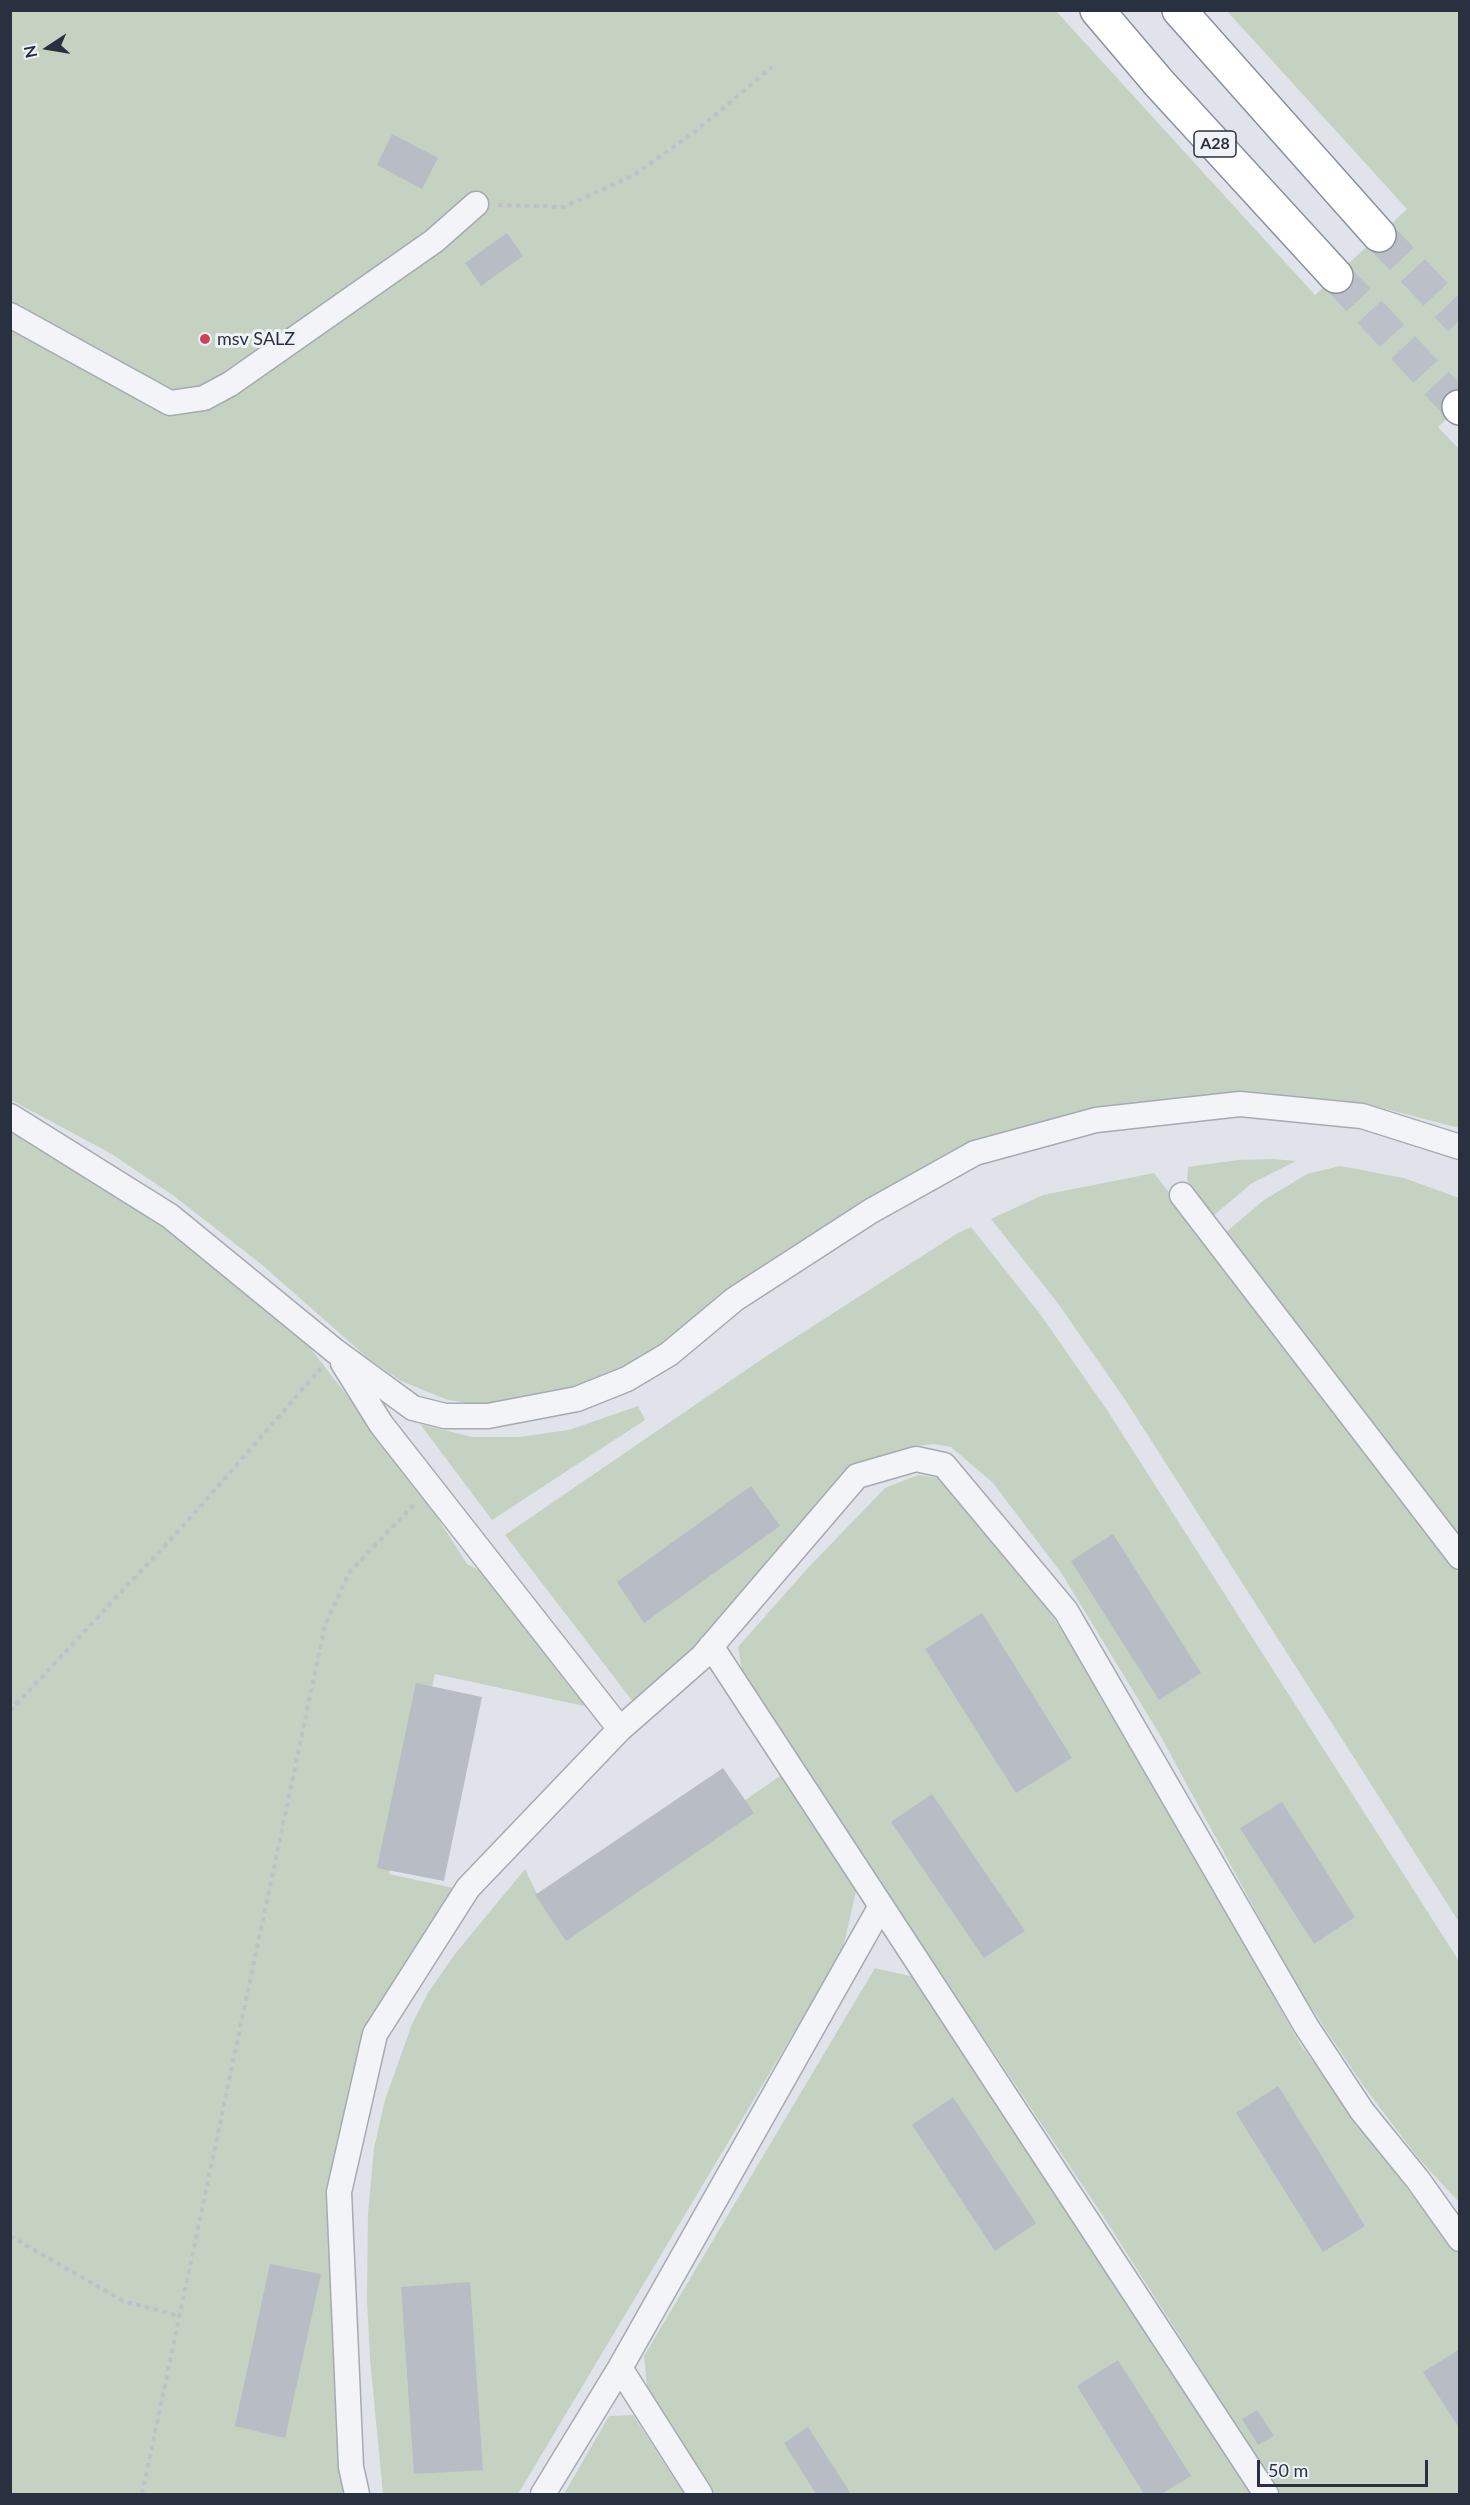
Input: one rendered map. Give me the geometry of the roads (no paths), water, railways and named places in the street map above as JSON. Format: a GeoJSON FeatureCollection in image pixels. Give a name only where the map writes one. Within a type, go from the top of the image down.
{"type":"FeatureCollection","features":[{"type":"Feature","properties":{"kind":"highway","name":"A28"},"geometry":{"type":"LineString","coordinates":[[1097,10],[1159,83],[1336,276]]}},
{"type":"Feature","properties":{"kind":"highway"},"geometry":{"type":"LineString","coordinates":[[1179,10],[1379,235]]}},
{"type":"Feature","properties":{"kind":"lane"},"geometry":{"type":"LineString","coordinates":[[10,315],[170,403],[204,398],[230,384],[434,241],[476,204]]}},
{"type":"Feature","properties":{"kind":"lane"},"geometry":{"type":"LineString","coordinates":[[10,1116],[170,1216],[335,1352],[413,1408],[445,1416],[488,1416],[578,1400],[627,1379],[669,1354],[744,1293],[871,1211],[975,1153],[1096,1120],[1240,1104],[1362,1116],[1460,1147]]}},
{"type":"Feature","properties":{"kind":"lane"},"geometry":{"type":"LineString","coordinates":[[1182,1195],[1460,1557]]}},
{"type":"Feature","properties":{"kind":"lane"},"geometry":{"type":"LineString","coordinates":[[335,1352],[381,1424],[620,1729]]}},
{"type":"Feature","properties":{"kind":"lane"},"geometry":{"type":"LineString","coordinates":[[357,2494],[351,2467],[339,2192],[375,2034],[468,1888],[620,1729],[711,1646],[857,1476],[916,1459],[944,1465],[1066,1611],[1306,2026],[1362,2111],[1418,2180],[1460,2239]]}},
{"type":"Feature","properties":{"kind":"lane"},"geometry":{"type":"LineString","coordinates":[[711,1646],[1266,2494]]}},
{"type":"Feature","properties":{"kind":"lane"},"geometry":{"type":"LineString","coordinates":[[543,2494],[620,2368],[881,1906]]}},
{"type":"Feature","properties":{"kind":"lane"},"geometry":{"type":"LineString","coordinates":[[620,2368],[700,2494]]}},
{"type":"Feature","properties":{"kind":"tunnel"},"geometry":{"type":"LineString","coordinates":[[1379,235],[1460,320]]}},
{"type":"Feature","properties":{"kind":"tunnel"},"geometry":{"type":"LineString","coordinates":[[1336,276],[1459,407]]}},
{"type":"Feature","properties":{"kind":"place","name":"msv SALZ"},"geometry":{"type":"Point","coordinates":[205,339]}}]}
